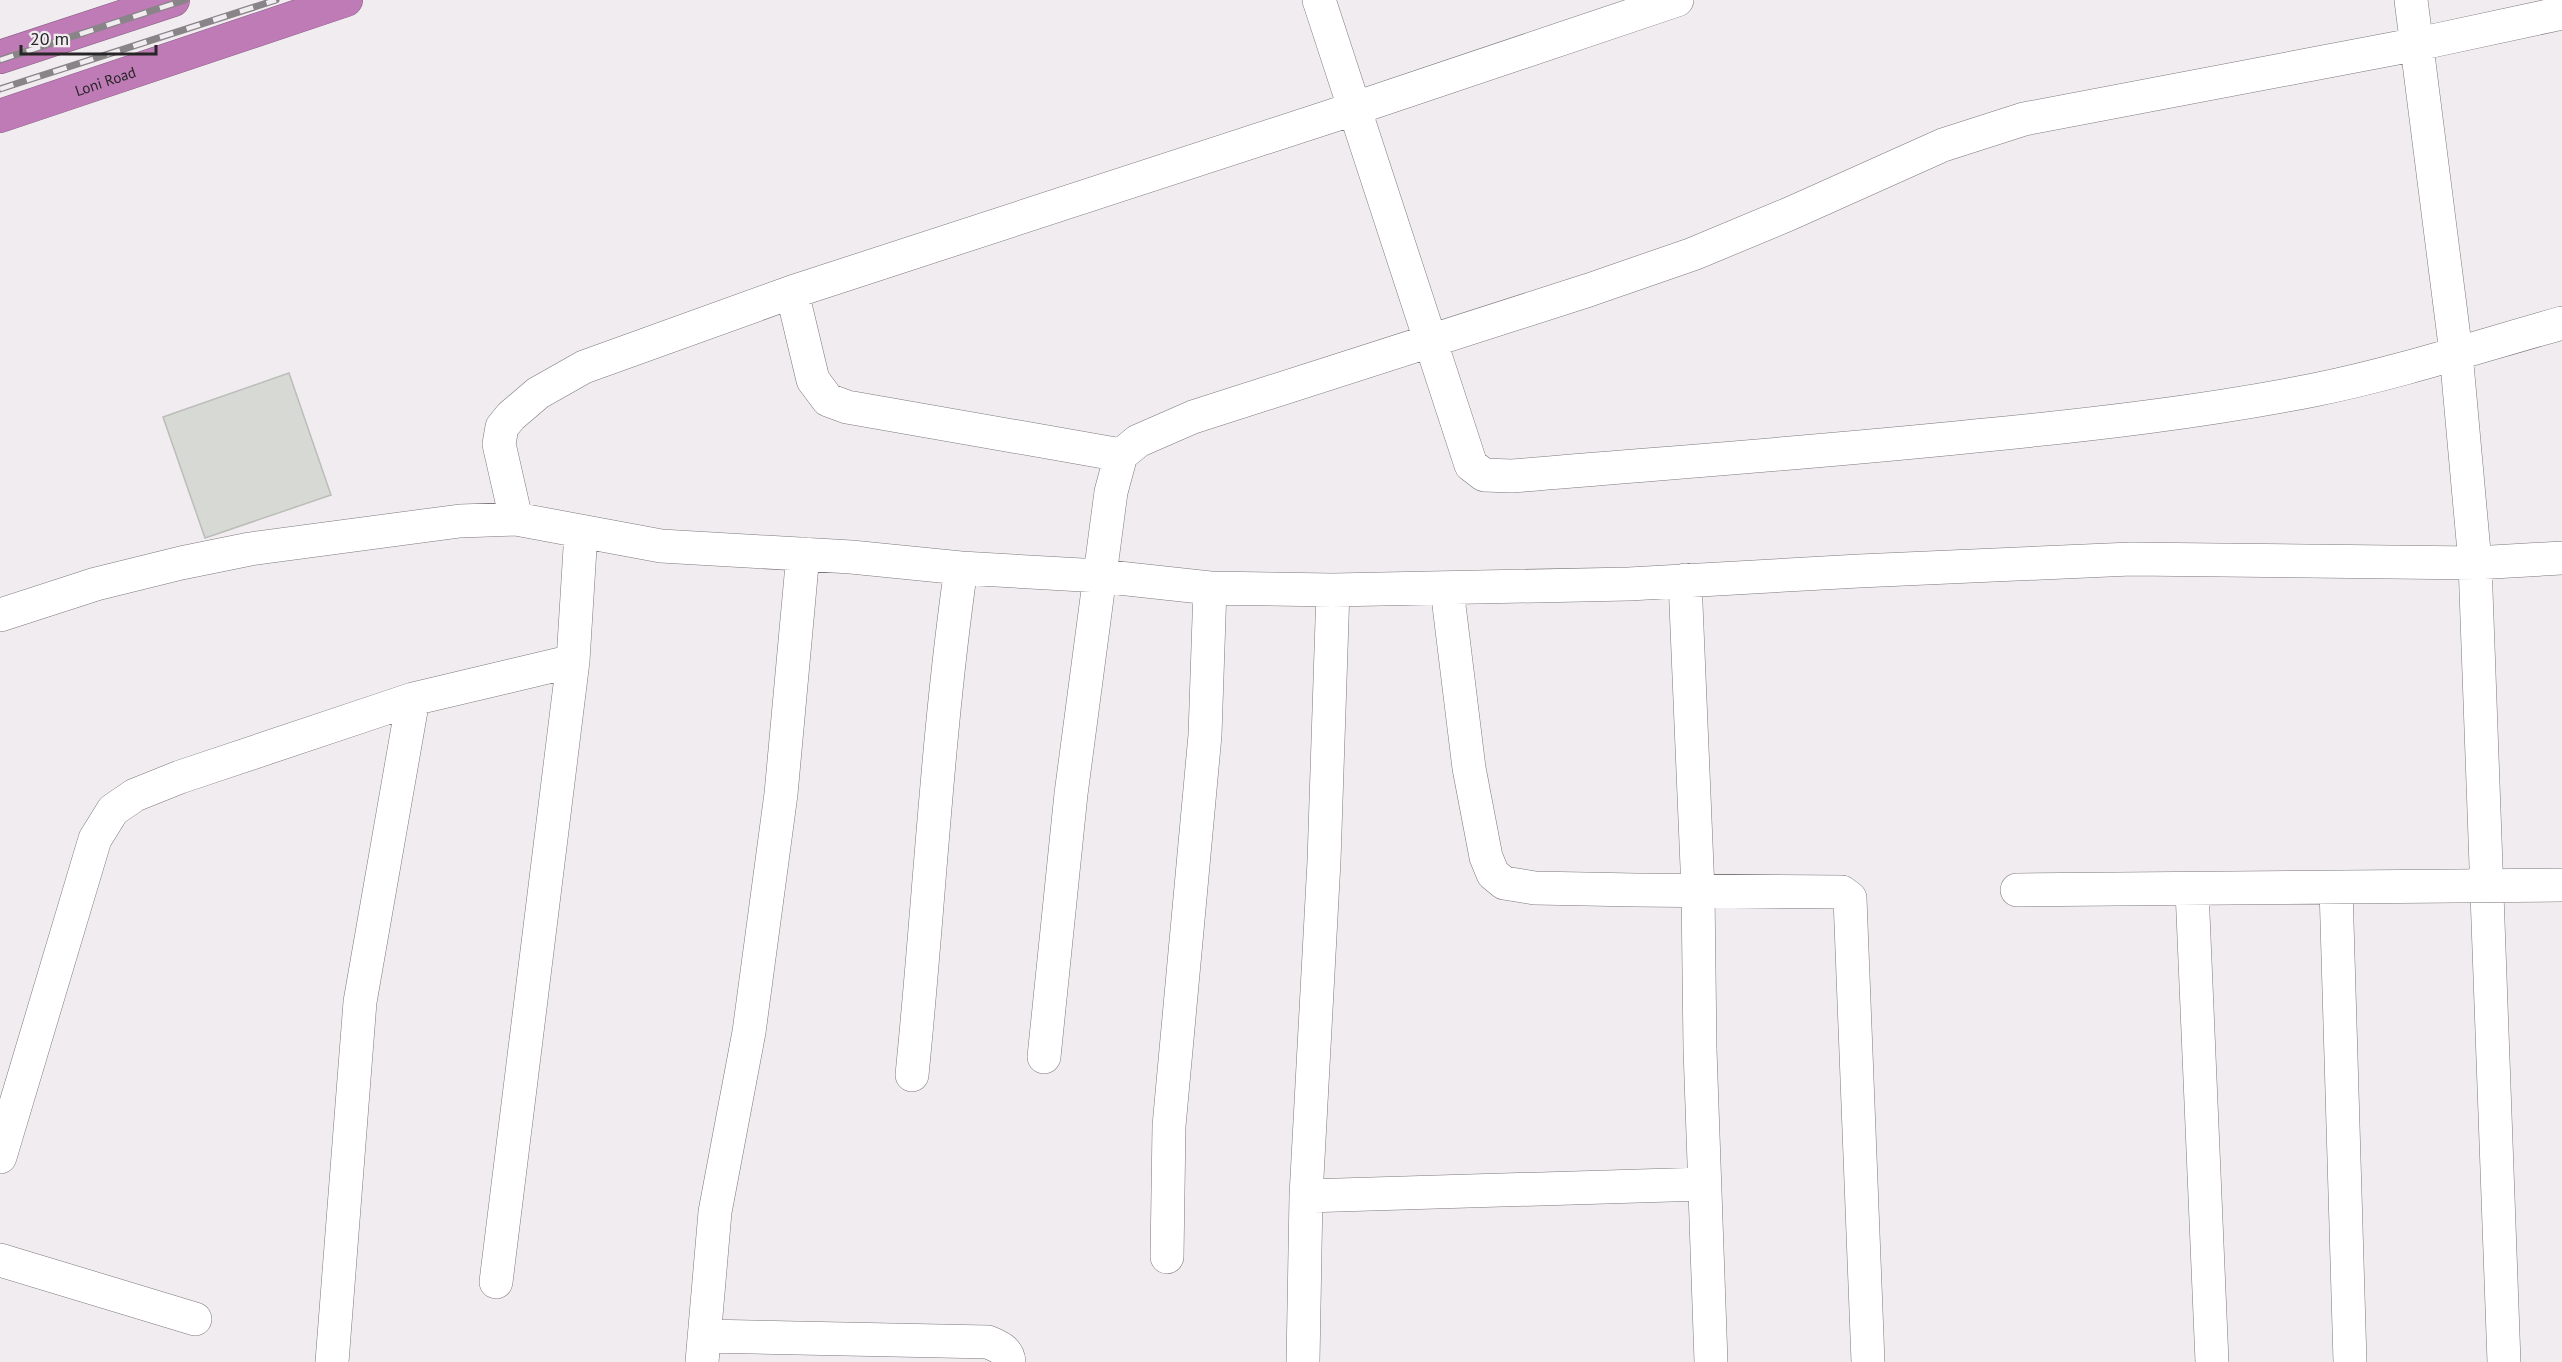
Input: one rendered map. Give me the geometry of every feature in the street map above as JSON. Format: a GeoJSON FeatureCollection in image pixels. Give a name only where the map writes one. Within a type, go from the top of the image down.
{"type":"FeatureCollection","features":[{"type":"Feature","properties":{"kind":"highway"},"geometry":{"type":"LineString","coordinates":[[0,57],[173,0]]}},
{"type":"Feature","properties":{"kind":"highway","name":"Loni Road"},"geometry":{"type":"LineString","coordinates":[[0,116],[346,0]]}},
{"type":"Feature","properties":{"kind":"street"},"geometry":{"type":"LineString","coordinates":[[1319,0],[1471,465],[1484,475],[1512,476],[1896,444],[2104,423],[2221,407],[2393,372],[2562,323]]}},
{"type":"Feature","properties":{"kind":"street"},"geometry":{"type":"LineString","coordinates":[[516,519],[499,444],[502,427],[538,393],[584,367],[792,292],[1353,109],[1677,0]]}},
{"type":"Feature","properties":{"kind":"street"},"geometry":{"type":"LineString","coordinates":[[2411,0],[2456,353],[2475,563],[2504,1362]]}},
{"type":"Feature","properties":{"kind":"street"},"geometry":{"type":"LineString","coordinates":[[1044,1057],[1071,794],[1111,492],[1121,455],[1138,441],[1193,417],[1432,341],[1693,254],[1943,145],[2024,119],[2418,44],[2562,13]]}},
{"type":"Feature","properties":{"kind":"street"},"geometry":{"type":"LineString","coordinates":[[792,292],[813,380],[828,400],[847,407],[1121,455]]}},
{"type":"Feature","properties":{"kind":"street"},"geometry":{"type":"LineString","coordinates":[[0,615],[96,584],[180,563],[250,549],[460,521],[516,519],[661,546],[1100,576],[1210,588],[1447,589],[2131,559],[2475,563],[2562,558]]}},
{"type":"Feature","properties":{"kind":"street"},"geometry":{"type":"LineString","coordinates":[[496,1282],[573,661],[581,532]]}},
{"type":"Feature","properties":{"kind":"street"},"geometry":{"type":"LineString","coordinates":[[803,554],[781,794],[749,1032],[715,1212],[704,1349],[988,1342],[1000,1347],[1009,1357],[1009,1362]]}},
{"type":"Feature","properties":{"kind":"street"},"geometry":{"type":"LineString","coordinates":[[912,1075],[923,966],[937,773],[950,645],[961,568]]}},
{"type":"Feature","properties":{"kind":"street"},"geometry":{"type":"LineString","coordinates":[[1685,580],[1698,891],[1704,1184],[1711,1362]]}},
{"type":"Feature","properties":{"kind":"street"},"geometry":{"type":"LineString","coordinates":[[1167,1257],[1170,1115],[1205,735],[1210,588]]}},
{"type":"Feature","properties":{"kind":"street"},"geometry":{"type":"LineString","coordinates":[[1447,589],[1469,768],[1486,857],[1493,874],[1504,883],[1535,888],[1842,892],[1850,898],[1868,1362]]}},
{"type":"Feature","properties":{"kind":"street"},"geometry":{"type":"LineString","coordinates":[[1303,1362],[1306,1196],[1324,861],[1333,590]]}},
{"type":"Feature","properties":{"kind":"street"},"geometry":{"type":"LineString","coordinates":[[0,1157],[95,839],[113,810],[135,795],[180,777],[413,699],[573,661]]}},
{"type":"Feature","properties":{"kind":"street"},"geometry":{"type":"LineString","coordinates":[[332,1362],[360,1002],[413,699]]}},
{"type":"Feature","properties":{"kind":"street"},"geometry":{"type":"LineString","coordinates":[[2017,890],[2562,885]]}},
{"type":"Feature","properties":{"kind":"street"},"geometry":{"type":"LineString","coordinates":[[2336,888],[2350,1362]]}},
{"type":"Feature","properties":{"kind":"street"},"geometry":{"type":"LineString","coordinates":[[2192,890],[2212,1362]]}},
{"type":"Feature","properties":{"kind":"street"},"geometry":{"type":"LineString","coordinates":[[1306,1196],[1704,1184]]}},
{"type":"Feature","properties":{"kind":"street"},"geometry":{"type":"LineString","coordinates":[[0,1260],[195,1319]]}},
{"type":"Feature","properties":{"kind":"building"},"geometry":{"type":"Polygon","coordinates":[[[289,373],[331,495],[205,538],[163,417],[289,373]]]}},
{"type":"Feature","properties":{"kind":"railway"},"geometry":{"type":"LineString","coordinates":[[0,60],[185,0]]}},
{"type":"Feature","properties":{"kind":"railway"},"geometry":{"type":"LineString","coordinates":[[0,89],[276,0]]}}]}
